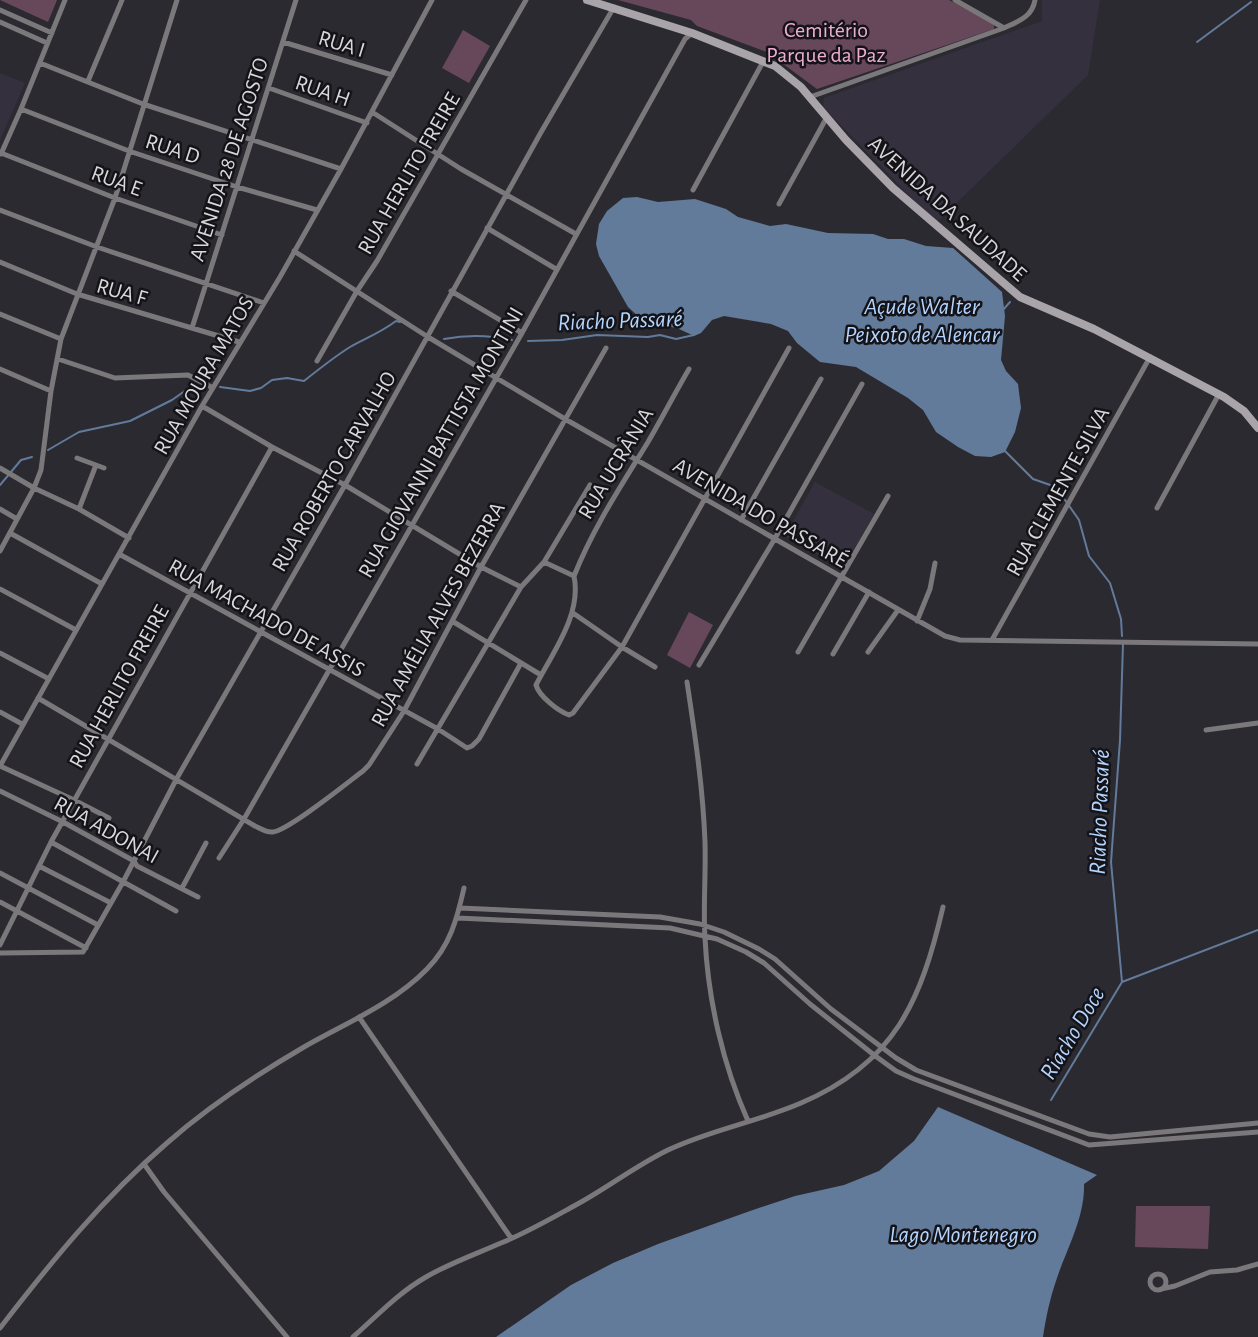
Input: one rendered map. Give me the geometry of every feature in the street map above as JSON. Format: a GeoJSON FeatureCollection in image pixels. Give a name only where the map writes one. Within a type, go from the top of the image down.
{"type":"FeatureCollection","features":[{"type":"Feature","properties":{"kind":"street"},"geometry":{"type":"LineString","coordinates":[[1,154],[65,0]]}},
{"type":"Feature","properties":{"kind":"street"},"geometry":{"type":"LineString","coordinates":[[88,81],[122,0]]}},
{"type":"Feature","properties":{"kind":"street"},"geometry":{"type":"LineString","coordinates":[[0,551],[34,488],[41,470],[51,391],[61,339],[115,198],[177,0]]}},
{"type":"Feature","properties":{"kind":"street","name":"AVENIDA 28 DE AGOSTO"},"geometry":{"type":"LineString","coordinates":[[192,328],[296,0]]}},
{"type":"Feature","properties":{"kind":"street","name":"RUA MOURA MATOS"},"geometry":{"type":"LineString","coordinates":[[0,766],[202,406],[367,123],[432,0]]}},
{"type":"Feature","properties":{"kind":"street","name":"RUA HERLITO FREIRE"},"geometry":{"type":"LineString","coordinates":[[317,361],[377,261],[526,0]]}},
{"type":"Feature","properties":{"kind":"street","name":"AVENIDA DA SAUDADE"},"geometry":{"type":"LineString","coordinates":[[587,0],[614,7],[764,60],[790,76],[893,188],[1020,297],[1094,329],[1219,394],[1244,411],[1258,428]]}},
{"type":"Feature","properties":{"kind":"street"},"geometry":{"type":"LineString","coordinates":[[955,0],[1004,27]]}},
{"type":"Feature","properties":{"kind":"street"},"geometry":{"type":"LineString","coordinates":[[810,97],[1004,27],[1032,12],[1035,0]]}},
{"type":"Feature","properties":{"kind":"street","name":"RUA ROBERTO CARVALHO"},"geometry":{"type":"LineString","coordinates":[[84,950],[123,882],[177,778],[614,7]]}},
{"type":"Feature","properties":{"kind":"street"},"geometry":{"type":"LineString","coordinates":[[0,10],[51,33]]}},
{"type":"Feature","properties":{"kind":"street"},"geometry":{"type":"LineString","coordinates":[[0,22],[47,43]]}},
{"type":"Feature","properties":{"kind":"street"},"geometry":{"type":"LineString","coordinates":[[25,33],[30,23]]}},
{"type":"Feature","properties":{"kind":"street","name":"RUA GIOVANNI BATTISTA MONTINI"},"geometry":{"type":"LineString","coordinates":[[219,858],[244,819],[522,333],[688,34]]}},
{"type":"Feature","properties":{"kind":"street","name":"RUA I"},"geometry":{"type":"LineString","coordinates":[[283,42],[392,75]]}},
{"type":"Feature","properties":{"kind":"street"},"geometry":{"type":"LineString","coordinates":[[693,190],[764,60]]}},
{"type":"Feature","properties":{"kind":"street"},"geometry":{"type":"LineString","coordinates":[[40,63],[143,104],[341,168]]}},
{"type":"Feature","properties":{"kind":"street","name":"RUA H"},"geometry":{"type":"LineString","coordinates":[[268,88],[367,123]]}},
{"type":"Feature","properties":{"kind":"street","name":"RUA D"},"geometry":{"type":"LineString","coordinates":[[21,109],[129,151],[237,187],[317,210]]}},
{"type":"Feature","properties":{"kind":"street"},"geometry":{"type":"LineString","coordinates":[[372,112],[576,234]]}},
{"type":"Feature","properties":{"kind":"street"},"geometry":{"type":"LineString","coordinates":[[779,204],[826,117]]}},
{"type":"Feature","properties":{"kind":"street","name":"RUA E"},"geometry":{"type":"LineString","coordinates":[[1,154],[115,198],[222,235]]}},
{"type":"Feature","properties":{"kind":"street"},"geometry":{"type":"LineString","coordinates":[[0,210],[97,247],[264,303]]}},
{"type":"Feature","properties":{"kind":"street"},"geometry":{"type":"LineString","coordinates":[[487,228],[556,269]]}},
{"type":"Feature","properties":{"kind":"street","name":"AVENIDA DO PASSARÉ"},"geometry":{"type":"LineString","coordinates":[[294,251],[428,337],[565,419],[945,636],[960,640],[1258,644]]}},
{"type":"Feature","properties":{"kind":"street","name":"RUA F"},"geometry":{"type":"LineString","coordinates":[[0,262],[77,294],[239,342]]}},
{"type":"Feature","properties":{"kind":"street"},"geometry":{"type":"LineString","coordinates":[[451,291],[522,333]]}},
{"type":"Feature","properties":{"kind":"street"},"geometry":{"type":"LineString","coordinates":[[0,314],[61,339]]}},
{"type":"Feature","properties":{"kind":"street","name":"RUA AMÉLIA ALVES BEZERRA"},"geometry":{"type":"LineString","coordinates":[[244,819],[264,831],[273,832],[319,804],[363,771],[404,711],[481,567],[606,348]]}},
{"type":"Feature","properties":{"kind":"street"},"geometry":{"type":"LineString","coordinates":[[544,562],[573,576],[575,587],[573,613],[536,685],[538,691],[569,715],[573,713],[622,647],[789,348]]}},
{"type":"Feature","properties":{"kind":"street","name":"RUA CLEMENTE SILVA"},"geometry":{"type":"LineString","coordinates":[[992,640],[1150,357]]}},
{"type":"Feature","properties":{"kind":"street"},"geometry":{"type":"LineString","coordinates":[[58,359],[115,378],[188,375],[213,388]]}},
{"type":"Feature","properties":{"kind":"street"},"geometry":{"type":"LineString","coordinates":[[0,369],[51,391]]}},
{"type":"Feature","properties":{"kind":"street","name":"RUA UCRÂNIA"},"geometry":{"type":"LineString","coordinates":[[573,576],[594,530],[689,369]]}},
{"type":"Feature","properties":{"kind":"street"},"geometry":{"type":"LineString","coordinates":[[741,520],[821,379]]}},
{"type":"Feature","properties":{"kind":"street"},"geometry":{"type":"LineString","coordinates":[[699,665],[774,540],[862,384]]}},
{"type":"Feature","properties":{"kind":"street"},"geometry":{"type":"LineString","coordinates":[[1157,508],[1219,394]]}},
{"type":"Feature","properties":{"kind":"street"},"geometry":{"type":"LineString","coordinates":[[202,406],[272,447],[345,485],[481,567],[521,587],[417,764]]}},
{"type":"Feature","properties":{"kind":"street","name":"RUA HERLITO FREIRE"},"geometry":{"type":"LineString","coordinates":[[0,945],[3,931],[51,842],[272,447]]}},
{"type":"Feature","properties":{"kind":"street"},"geometry":{"type":"LineString","coordinates":[[77,458],[104,468]]}},
{"type":"Feature","properties":{"kind":"street"},"geometry":{"type":"LineString","coordinates":[[79,509],[96,465]]}},
{"type":"Feature","properties":{"kind":"street"},"geometry":{"type":"LineString","coordinates":[[0,468],[129,538]]}},
{"type":"Feature","properties":{"kind":"street","name":"RUA UCRÂNIA"},"geometry":{"type":"LineString","coordinates":[[521,587],[544,562],[590,485]]}},
{"type":"Feature","properties":{"kind":"street"},"geometry":{"type":"LineString","coordinates":[[798,652],[888,496]]}},
{"type":"Feature","properties":{"kind":"street"},"geometry":{"type":"LineString","coordinates":[[0,509],[17,519]]}},
{"type":"Feature","properties":{"kind":"street"},"geometry":{"type":"LineString","coordinates":[[10,533],[102,584]]}},
{"type":"Feature","properties":{"kind":"street","name":"RUA MACHADO DE ASSIS"},"geometry":{"type":"LineString","coordinates":[[119,554],[438,729],[465,747],[472,746],[479,739],[521,663]]}},
{"type":"Feature","properties":{"kind":"street"},"geometry":{"type":"LineString","coordinates":[[917,621],[930,589],[935,563]]}},
{"type":"Feature","properties":{"kind":"street"},"geometry":{"type":"LineString","coordinates":[[0,589],[76,630]]}},
{"type":"Feature","properties":{"kind":"street"},"geometry":{"type":"LineString","coordinates":[[832,654],[869,592]]}},
{"type":"Feature","properties":{"kind":"street"},"geometry":{"type":"LineString","coordinates":[[868,652],[898,610]]}},
{"type":"Feature","properties":{"kind":"street"},"geometry":{"type":"LineString","coordinates":[[573,613],[655,667]]}},
{"type":"Feature","properties":{"kind":"street"},"geometry":{"type":"LineString","coordinates":[[452,621],[541,675]]}},
{"type":"Feature","properties":{"kind":"street"},"geometry":{"type":"LineString","coordinates":[[0,653],[49,679]]}},
{"type":"Feature","properties":{"kind":"street"},"geometry":{"type":"LineString","coordinates":[[687,682],[703,813],[704,926],[710,988],[723,1048],[748,1121]]}},
{"type":"Feature","properties":{"kind":"street"},"geometry":{"type":"LineString","coordinates":[[38,698],[244,819]]}},
{"type":"Feature","properties":{"kind":"street"},"geometry":{"type":"LineString","coordinates":[[0,712],[22,724]]}},
{"type":"Feature","properties":{"kind":"street"},"geometry":{"type":"LineString","coordinates":[[1206,730],[1258,723]]}},
{"type":"Feature","properties":{"kind":"street"},"geometry":{"type":"LineString","coordinates":[[0,766],[109,818]]}},
{"type":"Feature","properties":{"kind":"street","name":"RUA ADONAI"},"geometry":{"type":"LineString","coordinates":[[0,791],[63,822],[134,861],[137,866],[198,897]]}},
{"type":"Feature","properties":{"kind":"street"},"geometry":{"type":"LineString","coordinates":[[51,842],[176,911]]}},
{"type":"Feature","properties":{"kind":"street"},"geometry":{"type":"LineString","coordinates":[[182,888],[206,843]]}},
{"type":"Feature","properties":{"kind":"street"},"geometry":{"type":"LineString","coordinates":[[39,866],[111,903]]}},
{"type":"Feature","properties":{"kind":"street"},"geometry":{"type":"LineString","coordinates":[[0,873],[98,925]]}},
{"type":"Feature","properties":{"kind":"street"},"geometry":{"type":"LineString","coordinates":[[0,1328],[88,1219],[144,1164],[198,1117],[236,1089],[292,1054],[390,998],[427,969],[452,935],[464,888]]}},
{"type":"Feature","properties":{"kind":"street"},"geometry":{"type":"LineString","coordinates":[[0,902],[84,950]]}},
{"type":"Feature","properties":{"kind":"street"},"geometry":{"type":"LineString","coordinates":[[353,1337],[394,1299],[425,1277],[449,1264],[511,1238],[575,1206],[665,1151],[690,1140],[800,1104],[847,1078],[881,1048],[904,1019],[922,982],[943,907]]}},
{"type":"Feature","properties":{"kind":"street"},"geometry":{"type":"LineString","coordinates":[[460,908],[660,917],[704,926],[743,941],[775,958],[831,1009],[881,1048],[916,1070],[1089,1134],[1110,1137],[1258,1123]]}},
{"type":"Feature","properties":{"kind":"street"},"geometry":{"type":"LineString","coordinates":[[458,918],[663,927],[705,935],[747,952],[764,963],[810,1004],[896,1071],[1089,1145],[1258,1132]]}},
{"type":"Feature","properties":{"kind":"street"},"geometry":{"type":"LineString","coordinates":[[0,953],[84,950]]}},
{"type":"Feature","properties":{"kind":"street"},"geometry":{"type":"LineString","coordinates":[[359,1017],[511,1238]]}},
{"type":"Feature","properties":{"kind":"street"},"geometry":{"type":"LineString","coordinates":[[144,1164],[164,1192],[287,1337]]}},
{"type":"Feature","properties":{"kind":"street"},"geometry":{"type":"LineString","coordinates":[[1161,1289],[1210,1272],[1237,1270],[1258,1264]]}},
{"type":"Feature","properties":{"kind":"shaded area"},"geometry":{"type":"Polygon","coordinates":[[[1042,0],[1100,0],[1088,75],[936,223],[823,107],[824,98],[1042,21],[1042,0]]]}},
{"type":"Feature","properties":{"kind":"shaded area"},"geometry":{"type":"Polygon","coordinates":[[[0,73],[25,83],[0,140],[0,73]]]}},
{"type":"Feature","properties":{"kind":"shaded area"},"geometry":{"type":"Polygon","coordinates":[[[815,482],[874,514],[843,569],[787,537],[786,534],[815,482]]]}},
{"type":"Feature","properties":{"kind":"green space"},"geometry":{"type":"Polygon","coordinates":[[[0,0],[57,0],[48,22],[0,0]]]}},
{"type":"Feature","properties":{"kind":"green space","name":"Cemitério Parque da Paz"},"geometry":{"type":"Polygon","coordinates":[[[618,0],[949,0],[994,23],[994,29],[817,89],[767,52],[697,26],[691,20],[618,0]]]}},
{"type":"Feature","properties":{"kind":"green space"},"geometry":{"type":"Polygon","coordinates":[[[463,30],[490,46],[469,83],[442,68],[463,30]]]}},
{"type":"Feature","properties":{"kind":"green space"},"geometry":{"type":"Polygon","coordinates":[[[689,612],[713,625],[690,668],[667,655],[689,612]]]}},
{"type":"Feature","properties":{"kind":"green space"},"geometry":{"type":"Polygon","coordinates":[[[1136,1206],[1210,1206],[1208,1249],[1135,1247],[1136,1206]]]}},
{"type":"Feature","properties":{"kind":"water","name":"Açude Walter Peixoto de Alencar"},"geometry":{"type":"Polygon","coordinates":[[[637,197],[658,202],[695,199],[726,209],[738,217],[770,226],[786,224],[828,233],[873,234],[888,239],[904,239],[926,246],[953,248],[1002,292],[1005,316],[1001,360],[1006,371],[1018,384],[1021,408],[1015,432],[1005,452],[991,457],[975,456],[958,447],[936,432],[923,410],[908,398],[856,367],[820,362],[797,343],[788,331],[771,324],[724,316],[712,320],[701,333],[694,336],[677,328],[641,319],[628,307],[599,256],[596,244],[599,224],[607,211],[623,198],[637,197]]]}},
{"type":"Feature","properties":{"kind":"water","name":"Lago Montenegro"},"geometry":{"type":"Polygon","coordinates":[[[938,1107],[1097,1175],[1084,1184],[1079,1220],[1055,1285],[1043,1337],[496,1337],[571,1285],[613,1263],[750,1211],[795,1196],[844,1185],[879,1171],[914,1141],[938,1107]]]}},
{"type":"Feature","properties":{"kind":"waterway"},"geometry":{"type":"LineString","coordinates":[[1197,42],[1251,2]]}},
{"type":"Feature","properties":{"kind":"waterway"},"geometry":{"type":"LineString","coordinates":[[1002,311],[1010,302]]}},
{"type":"Feature","properties":{"kind":"waterway","name":"Riacho Passaré"},"geometry":{"type":"LineString","coordinates":[[220,387],[250,391],[261,388],[272,380],[287,378],[304,381],[350,347],[396,321],[400,322]]}},
{"type":"Feature","properties":{"kind":"waterway","name":"Riacho Passaré"},"geometry":{"type":"LineString","coordinates":[[528,341],[562,340],[597,335],[648,337],[660,335],[676,339],[694,335]]}},
{"type":"Feature","properties":{"kind":"waterway","name":"Riacho Passaré"},"geometry":{"type":"LineString","coordinates":[[444,339],[478,336],[512,340]]}},
{"type":"Feature","properties":{"kind":"waterway","name":"Riacho Passaré"},"geometry":{"type":"LineString","coordinates":[[48,450],[79,432],[130,421],[172,400],[189,388]]}},
{"type":"Feature","properties":{"kind":"waterway","name":"Riacho Passaré"},"geometry":{"type":"LineString","coordinates":[[1004,450],[1033,479],[1056,487],[1079,520],[1089,556],[1110,583],[1121,619],[1122,636]]}},
{"type":"Feature","properties":{"kind":"waterway","name":"Riacho Passaré"},"geometry":{"type":"LineString","coordinates":[[0,485],[21,460],[32,457]]}},
{"type":"Feature","properties":{"kind":"waterway","name":"Riacho Passaré"},"geometry":{"type":"LineString","coordinates":[[1122,982],[1111,862],[1120,740],[1123,644]]}},
{"type":"Feature","properties":{"kind":"waterway"},"geometry":{"type":"LineString","coordinates":[[1122,982],[1258,930]]}},
{"type":"Feature","properties":{"kind":"waterway","name":"Riacho Doce"},"geometry":{"type":"LineString","coordinates":[[1051,1100],[1122,982]]}}]}
